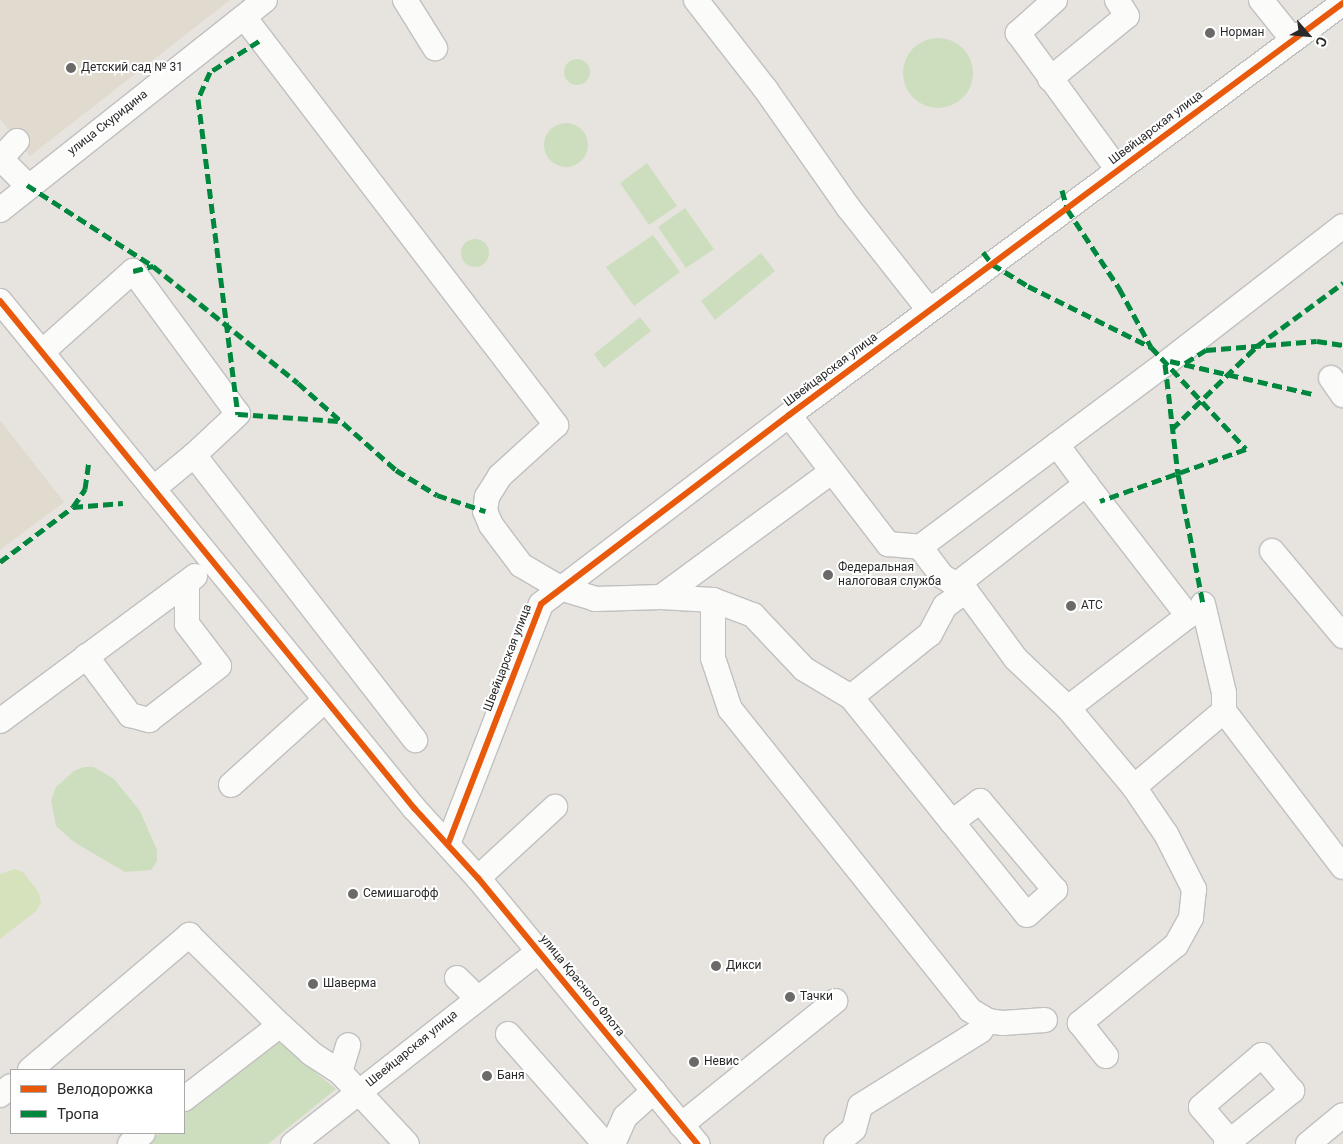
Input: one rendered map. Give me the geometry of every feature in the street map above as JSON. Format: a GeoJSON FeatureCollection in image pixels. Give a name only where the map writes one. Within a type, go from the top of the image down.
{"type":"FeatureCollection","features":[{"type":"Feature","properties":{"kind":"street","name":"улица Скуридина"},"geometry":{"type":"LineString","coordinates":[[0,210],[27,186],[265,0]]}},
{"type":"Feature","properties":{"kind":"street"},"geometry":{"type":"LineString","coordinates":[[405,0],[435,48]]}},
{"type":"Feature","properties":{"kind":"street"},"geometry":{"type":"LineString","coordinates":[[696,0],[766,90],[848,207],[929,310]]}},
{"type":"Feature","properties":{"kind":"street"},"geometry":{"type":"LineString","coordinates":[[1055,0],[1018,33],[1118,170]]}},
{"type":"Feature","properties":{"kind":"street"},"geometry":{"type":"LineString","coordinates":[[1050,79],[1127,16],[1117,0]]}},
{"type":"Feature","properties":{"kind":"street"},"geometry":{"type":"LineString","coordinates":[[1261,0],[1293,40]]}},
{"type":"Feature","properties":{"kind":"street","name":"Швейцарская улица"},"geometry":{"type":"LineString","coordinates":[[448,844],[541,604],[929,310],[1343,3]]}},
{"type":"Feature","properties":{"kind":"street"},"geometry":{"type":"LineString","coordinates":[[244,17],[556,425],[500,476],[487,497],[485,510],[491,526],[522,565],[560,588],[595,599],[660,597],[713,600],[753,615],[804,669],[851,697],[1027,915],[1055,890],[980,801],[952,822]]}},
{"type":"Feature","properties":{"kind":"street"},"geometry":{"type":"LineString","coordinates":[[6,152],[27,186]]}},
{"type":"Feature","properties":{"kind":"street"},"geometry":{"type":"LineString","coordinates":[[789,415],[888,544],[920,547],[1058,445],[1343,226]]}},
{"type":"Feature","properties":{"kind":"street"},"geometry":{"type":"LineString","coordinates":[[42,352],[133,271],[238,414],[194,455],[153,489]]}},
{"type":"Feature","properties":{"kind":"street","name":"улица Красного Флота"},"geometry":{"type":"LineString","coordinates":[[0,302],[414,808],[478,878],[696,1144]]}},
{"type":"Feature","properties":{"kind":"street"},"geometry":{"type":"LineString","coordinates":[[1058,445],[1188,616],[1068,708]]}},
{"type":"Feature","properties":{"kind":"street"},"geometry":{"type":"LineString","coordinates":[[194,455],[415,740]]}},
{"type":"Feature","properties":{"kind":"street"},"geometry":{"type":"LineString","coordinates":[[660,597],[831,472]]}},
{"type":"Feature","properties":{"kind":"street"},"geometry":{"type":"LineString","coordinates":[[851,697],[930,634],[945,606],[961,588],[1086,484]]}},
{"type":"Feature","properties":{"kind":"street"},"geometry":{"type":"LineString","coordinates":[[920,547],[942,576],[961,588],[1016,659],[1068,708],[1134,787],[1166,834],[1194,889],[1191,918],[1176,945],[1080,1023],[1106,1056]]}},
{"type":"Feature","properties":{"kind":"street"},"geometry":{"type":"LineString","coordinates":[[1272,551],[1343,636]]}},
{"type":"Feature","properties":{"kind":"street"},"geometry":{"type":"LineString","coordinates":[[0,721],[86,656],[188,583],[212,561]]}},
{"type":"Feature","properties":{"kind":"street"},"geometry":{"type":"LineString","coordinates":[[86,656],[130,715],[149,720],[186,704],[219,666],[188,624],[188,583]]}},
{"type":"Feature","properties":{"kind":"street"},"geometry":{"type":"LineString","coordinates":[[713,600],[713,658],[730,710],[970,1010],[988,1021],[1045,1020]]}},
{"type":"Feature","properties":{"kind":"street"},"geometry":{"type":"LineString","coordinates":[[1202,604],[1224,693],[1224,711],[1343,867]]}},
{"type":"Feature","properties":{"kind":"street"},"geometry":{"type":"LineString","coordinates":[[231,785],[325,700]]}},
{"type":"Feature","properties":{"kind":"street"},"geometry":{"type":"LineString","coordinates":[[1134,787],[1224,711]]}},
{"type":"Feature","properties":{"kind":"street"},"geometry":{"type":"LineString","coordinates":[[478,878],[555,807]]}},
{"type":"Feature","properties":{"kind":"street","name":"Швейцарская улица"},"geometry":{"type":"LineString","coordinates":[[31,1069],[189,935],[280,1025],[312,1054],[340,1072],[357,1093]]}},
{"type":"Feature","properties":{"kind":"street","name":"Швейцарская улица"},"geometry":{"type":"LineString","coordinates":[[293,1144],[539,951]]}},
{"type":"Feature","properties":{"kind":"street"},"geometry":{"type":"LineString","coordinates":[[458,978],[477,998]]}},
{"type":"Feature","properties":{"kind":"street"},"geometry":{"type":"LineString","coordinates":[[681,1125],[834,1001]]}},
{"type":"Feature","properties":{"kind":"street"},"geometry":{"type":"LineString","coordinates":[[836,1144],[854,1129],[860,1106],[980,1031],[988,1021]]}},
{"type":"Feature","properties":{"kind":"street"},"geometry":{"type":"LineString","coordinates":[[185,1098],[280,1025]]}},
{"type":"Feature","properties":{"kind":"street"},"geometry":{"type":"LineString","coordinates":[[508,1034],[605,1144]]}},
{"type":"Feature","properties":{"kind":"street"},"geometry":{"type":"LineString","coordinates":[[340,1072],[348,1045]]}},
{"type":"Feature","properties":{"kind":"street"},"geometry":{"type":"LineString","coordinates":[[0,1095],[10,1087]]}},
{"type":"Feature","properties":{"kind":"street"},"geometry":{"type":"LineString","coordinates":[[612,1144],[625,1117],[654,1092]]}},
{"type":"Feature","properties":{"kind":"street"},"geometry":{"type":"LineString","coordinates":[[357,1093],[407,1144]]}},
{"type":"Feature","properties":{"kind":"street"},"geometry":{"type":"LineString","coordinates":[[1308,1144],[1343,1115]]}},
{"type":"Feature","properties":{"kind":"street"},"geometry":{"type":"LineString","coordinates":[[130,1144],[142,1134]]}},
{"type":"Feature","properties":{"kind":"shaded area","name":"Детский сад № 31"},"geometry":{"type":"Polygon","coordinates":[[[0,0],[230,0],[30,156],[0,119],[0,0]]]}},
{"type":"Feature","properties":{"kind":"shaded area"},"geometry":{"type":"Polygon","coordinates":[[[0,420],[64,502],[0,550],[0,420]]]}},
{"type":"Feature","properties":{"kind":"green space"},"geometry":{"type":"Polygon","coordinates":[[[938,38],[951,41],[963,48],[970,60],[973,73],[970,86],[963,98],[951,105],[938,108],[925,105],[913,98],[906,86],[903,73],[906,60],[913,48],[925,41],[938,38]]]}},
{"type":"Feature","properties":{"kind":"green space"},"geometry":{"type":"Polygon","coordinates":[[[577,59],[587,62],[590,72],[587,82],[577,85],[567,82],[564,72],[567,62],[577,59]]]}},
{"type":"Feature","properties":{"kind":"green space"},"geometry":{"type":"Polygon","coordinates":[[[570,123],[582,129],[587,136],[587,154],[582,161],[575,166],[562,167],[554,164],[547,157],[544,141],[547,133],[554,126],[570,123]]]}},
{"type":"Feature","properties":{"kind":"green space"},"geometry":{"type":"Polygon","coordinates":[[[647,163],[677,206],[649,225],[620,183],[647,163]]]}},
{"type":"Feature","properties":{"kind":"green space"},"geometry":{"type":"Polygon","coordinates":[[[685,208],[714,249],[686,268],[658,227],[685,208]]]}},
{"type":"Feature","properties":{"kind":"green space"},"geometry":{"type":"Polygon","coordinates":[[[653,235],[680,272],[634,306],[606,267],[653,235]]]}},
{"type":"Feature","properties":{"kind":"green space"},"geometry":{"type":"Polygon","coordinates":[[[475,239],[485,243],[489,253],[485,263],[475,267],[465,263],[461,253],[465,243],[475,239]]]}},
{"type":"Feature","properties":{"kind":"green space"},"geometry":{"type":"Polygon","coordinates":[[[761,253],[775,271],[715,320],[701,301],[761,253]]]}},
{"type":"Feature","properties":{"kind":"green space"},"geometry":{"type":"Polygon","coordinates":[[[640,317],[651,331],[604,368],[594,354],[640,317]]]}},
{"type":"Feature","properties":{"kind":"green space"},"geometry":{"type":"Polygon","coordinates":[[[84,767],[94,767],[114,779],[140,811],[157,850],[157,861],[151,870],[125,872],[74,842],[56,826],[51,800],[56,787],[74,771],[84,767]]]}},
{"type":"Feature","properties":{"kind":"green space"},"geometry":{"type":"Polygon","coordinates":[[[15,869],[23,872],[39,893],[41,903],[36,911],[0,939],[0,874],[15,869]]]}},
{"type":"Feature","properties":{"kind":"green space"},"geometry":{"type":"Polygon","coordinates":[[[277,1041],[336,1089],[268,1144],[145,1144],[159,1134],[185,1134],[185,1113],[277,1041]]]}},
{"type":"Feature","properties":{"kind":"marked path"},"geometry":{"type":"LineString","coordinates":[[259,41],[210,72],[198,99],[238,414],[339,421]]}},
{"type":"Feature","properties":{"kind":"marked path"},"geometry":{"type":"LineString","coordinates":[[27,185],[153,266]]}},
{"type":"Feature","properties":{"kind":"marked path"},"geometry":{"type":"LineString","coordinates":[[1062,190],[1067,209],[1119,288],[1151,347],[1246,449],[1100,501]]}},
{"type":"Feature","properties":{"kind":"marked path"},"geometry":{"type":"LineString","coordinates":[[983,252],[992,264],[1028,286],[1151,347]]}},
{"type":"Feature","properties":{"kind":"marked path"},"geometry":{"type":"LineString","coordinates":[[133,271],[153,266],[298,383],[396,470],[437,495],[485,511]]}},
{"type":"Feature","properties":{"kind":"marked path"},"geometry":{"type":"LineString","coordinates":[[1172,429],[1257,346],[1343,283]]}},
{"type":"Feature","properties":{"kind":"marked path"},"geometry":{"type":"LineString","coordinates":[[1185,363],[1206,350],[1317,341],[1343,345]]}},
{"type":"Feature","properties":{"kind":"marked path"},"geometry":{"type":"LineString","coordinates":[[1170,361],[1313,394]]}},
{"type":"Feature","properties":{"kind":"marked path"},"geometry":{"type":"LineString","coordinates":[[1165,364],[1178,474],[1203,604]]}},
{"type":"Feature","properties":{"kind":"marked path"},"geometry":{"type":"LineString","coordinates":[[73,507],[85,489],[89,462]]}},
{"type":"Feature","properties":{"kind":"marked path"},"geometry":{"type":"LineString","coordinates":[[0,562],[73,507],[123,503]]}},
{"type":"Feature","properties":{"kind":"cycle path"},"geometry":{"type":"LineString","coordinates":[[448,844],[541,604],[789,415],[1343,3]]}},
{"type":"Feature","properties":{"kind":"cycle path"},"geometry":{"type":"LineString","coordinates":[[0,301],[414,808],[478,878],[697,1144]]}},
{"type":"Feature","properties":{"kind":"place","name":"Норман"},"geometry":{"type":"Point","coordinates":[1210,33]}},
{"type":"Feature","properties":{"kind":"place","name":"Детский сад № 31"},"geometry":{"type":"Point","coordinates":[71,68]}},
{"type":"Feature","properties":{"kind":"place","name":"Федеральная налоговая служба"},"geometry":{"type":"Point","coordinates":[828,575]}},
{"type":"Feature","properties":{"kind":"place","name":"АТС"},"geometry":{"type":"Point","coordinates":[1071,606]}},
{"type":"Feature","properties":{"kind":"place","name":"Семишагофф"},"geometry":{"type":"Point","coordinates":[353,894]}},
{"type":"Feature","properties":{"kind":"place","name":"Дикси"},"geometry":{"type":"Point","coordinates":[716,966]}},
{"type":"Feature","properties":{"kind":"place","name":"Шаверма"},"geometry":{"type":"Point","coordinates":[313,984]}},
{"type":"Feature","properties":{"kind":"place","name":"Тачки"},"geometry":{"type":"Point","coordinates":[790,997]}},
{"type":"Feature","properties":{"kind":"place","name":"Невис"},"geometry":{"type":"Point","coordinates":[694,1062]}},
{"type":"Feature","properties":{"kind":"place","name":"Баня"},"geometry":{"type":"Point","coordinates":[487,1076]}}]}
